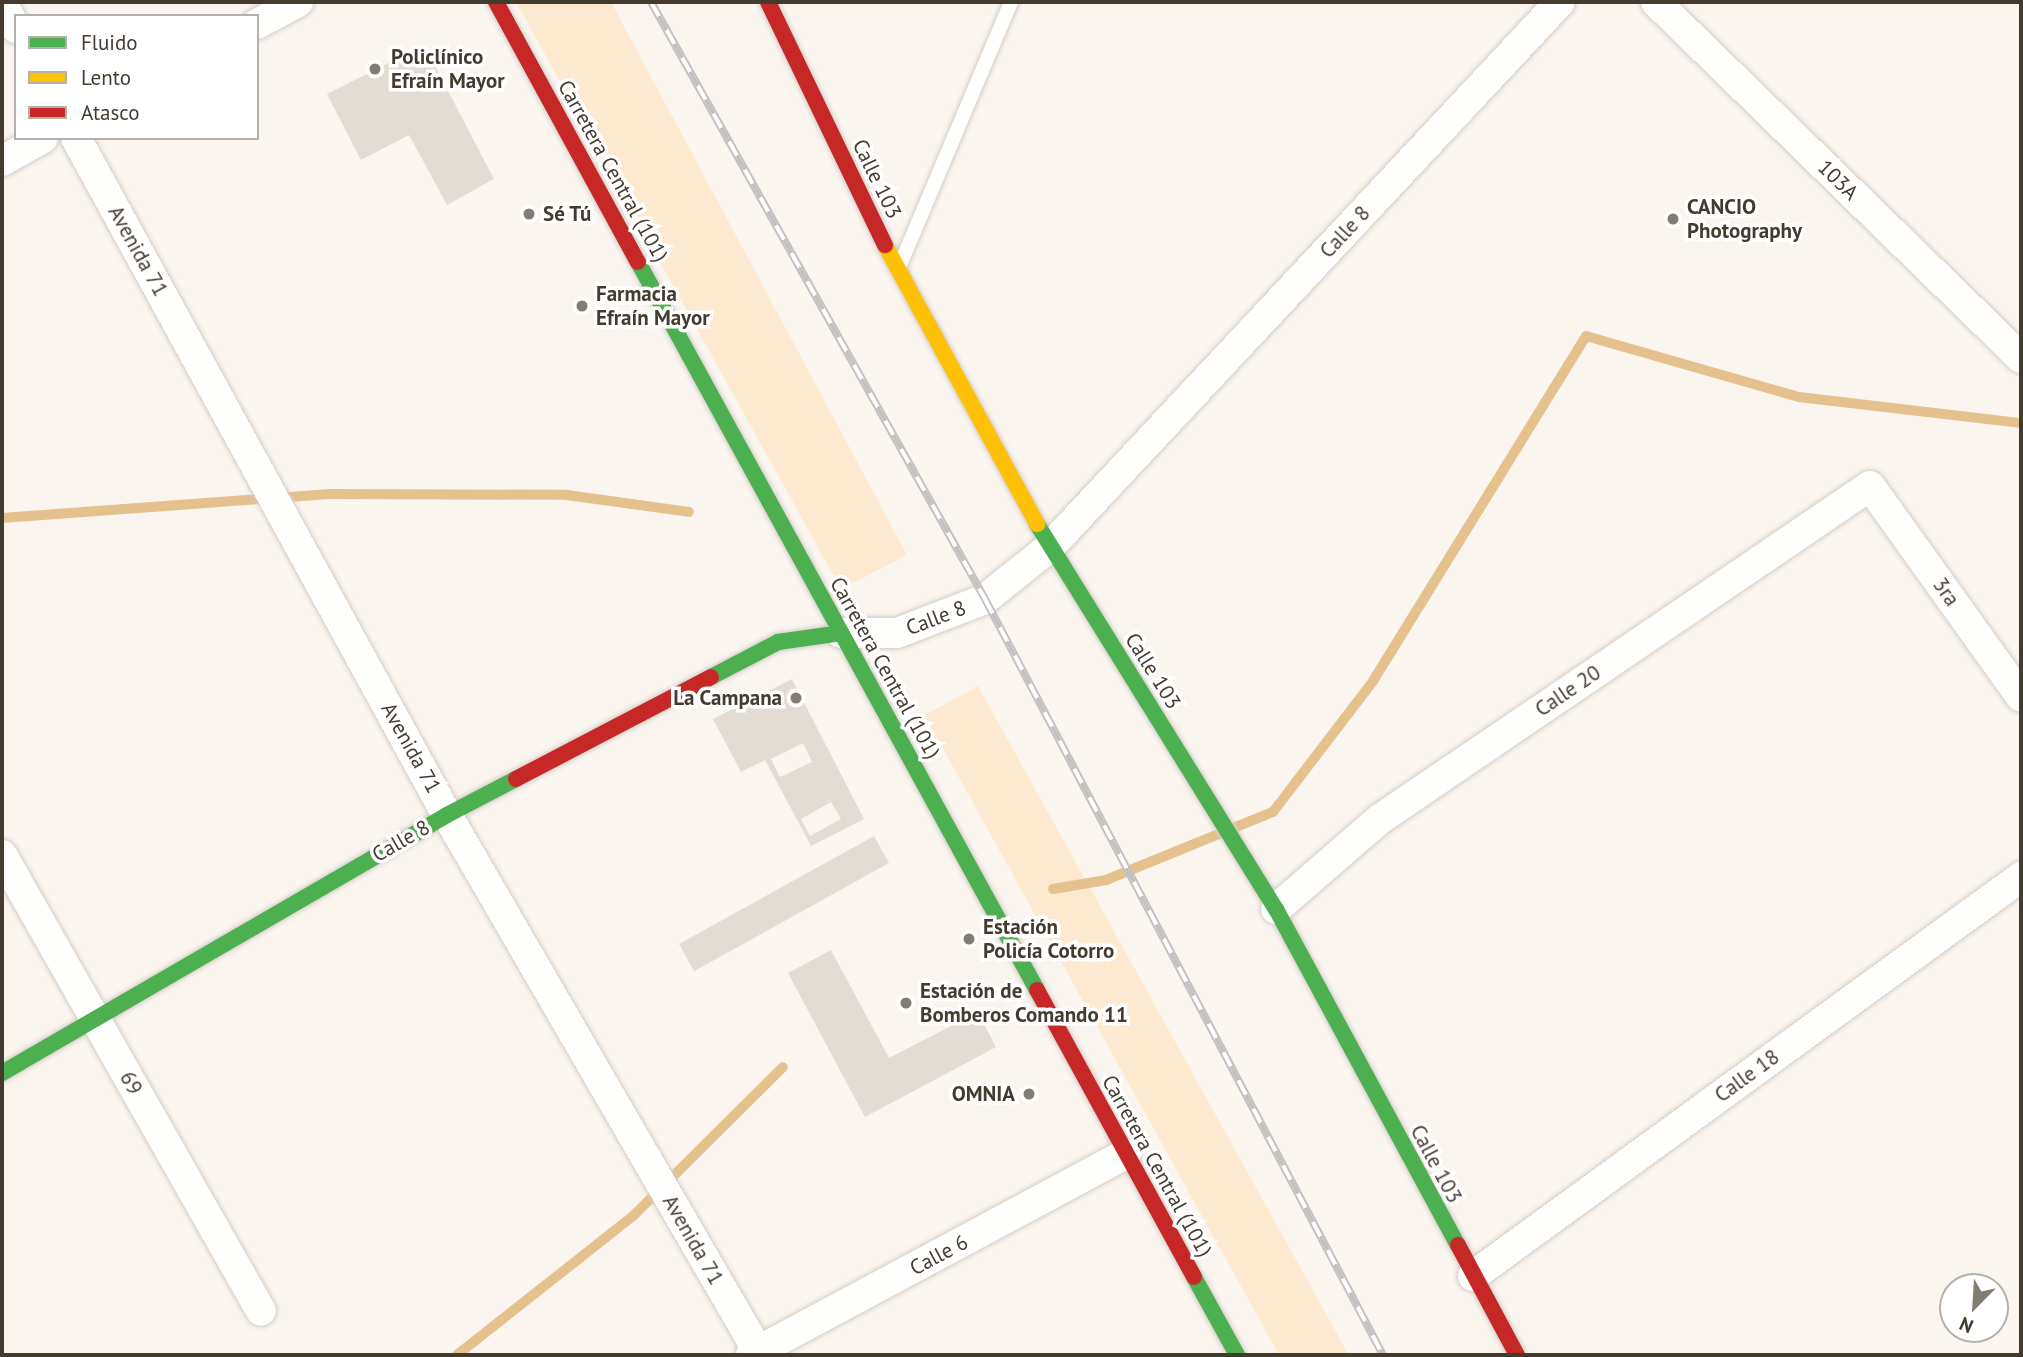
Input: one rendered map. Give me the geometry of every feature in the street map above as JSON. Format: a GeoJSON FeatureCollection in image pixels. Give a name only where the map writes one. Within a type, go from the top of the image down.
{"type":"FeatureCollection","features":[{"type":"Feature","properties":{"kind":"street"},"geometry":{"type":"LineString","coordinates":[[259,23],[298,2]]}},
{"type":"Feature","properties":{"kind":"street","name":"Carretera Central (101)"},"geometry":{"type":"LineString","coordinates":[[496,2],[1237,1355]]}},
{"type":"Feature","properties":{"kind":"street","name":"Calle 103"},"geometry":{"type":"LineString","coordinates":[[768,2],[898,272],[1050,547],[1276,909],[1517,1355]]}},
{"type":"Feature","properties":{"kind":"street","name":"Calle 8"},"geometry":{"type":"LineString","coordinates":[[2,1073],[447,815],[778,642],[841,633],[897,633],[985,598],[1050,547],[1560,2]]}},
{"type":"Feature","properties":{"kind":"street","name":"103A"},"geometry":{"type":"LineString","coordinates":[[1656,2],[2021,358]]}},
{"type":"Feature","properties":{"kind":"street"},"geometry":{"type":"LineString","coordinates":[[2,3],[14,24]]}},
{"type":"Feature","properties":{"kind":"street"},"geometry":{"type":"LineString","coordinates":[[2,161],[39,140]]}},
{"type":"Feature","properties":{"kind":"street","name":"Avenida 71"},"geometry":{"type":"LineString","coordinates":[[77,140],[447,815],[654,1171],[754,1353]]}},
{"type":"Feature","properties":{"kind":"street","name":"3ra"},"geometry":{"type":"LineString","coordinates":[[1870,486],[2021,698]]}},
{"type":"Feature","properties":{"kind":"street","name":"Calle 20"},"geometry":{"type":"LineString","coordinates":[[1276,909],[1380,819],[1870,486]]}},
{"type":"Feature","properties":{"kind":"street","name":"69"},"geometry":{"type":"LineString","coordinates":[[2,855],[261,1311]]}},
{"type":"Feature","properties":{"kind":"street","name":"Calle 18"},"geometry":{"type":"LineString","coordinates":[[1473,1276],[2021,877]]}},
{"type":"Feature","properties":{"kind":"street","name":"Calle 6"},"geometry":{"type":"LineString","coordinates":[[754,1353],[1126,1154]]}},
{"type":"Feature","properties":{"kind":"lane"},"geometry":{"type":"LineString","coordinates":[[898,272],[1011,2]]}},
{"type":"Feature","properties":{"kind":"shaded area"},"geometry":{"type":"Polygon","coordinates":[[[516,2],[611,2],[907,555],[841,589],[516,2]]]}},
{"type":"Feature","properties":{"kind":"shaded area"},"geometry":{"type":"Polygon","coordinates":[[[978,686],[1348,1354],[1279,1355],[925,716],[978,686]]]}},
{"type":"Feature","properties":{"kind":"building"},"geometry":{"type":"Polygon","coordinates":[[[424,45],[494,179],[447,205],[409,135],[361,160],[327,94],[424,45]]]}},
{"type":"Feature","properties":{"kind":"building"},"geometry":{"type":"Polygon","coordinates":[[[792,679],[864,819],[811,846],[765,760],[741,772],[713,719],[792,679]],[[803,743],[771,759],[780,777],[812,762],[803,743]],[[831,802],[801,819],[810,836],[841,819],[831,802]]]}},
{"type":"Feature","properties":{"kind":"building"},"geometry":{"type":"Polygon","coordinates":[[[874,836],[889,863],[694,971],[679,944],[874,836]]]}},
{"type":"Feature","properties":{"kind":"building"},"geometry":{"type":"Polygon","coordinates":[[[831,950],[889,1058],[978,1012],[996,1047],[865,1117],[788,973],[831,950]]]}},
{"type":"Feature","properties":{"kind":"waterway"},"geometry":{"type":"LineString","coordinates":[[1053,889],[1106,880],[1273,812],[1373,681],[1586,336],[1799,397],[2021,423]]}},
{"type":"Feature","properties":{"kind":"waterway"},"geometry":{"type":"LineString","coordinates":[[2,518],[330,494],[567,495],[689,512]]}},
{"type":"Feature","properties":{"kind":"waterway"},"geometry":{"type":"LineString","coordinates":[[457,1355],[633,1216],[783,1067]]}},
{"type":"Feature","properties":{"kind":"railway"},"geometry":{"type":"LineString","coordinates":[[651,2],[985,599],[1383,1355]]}},
{"type":"Feature","properties":{"kind":"traffic: fast"},"geometry":{"type":"LineString","coordinates":[[638,262],[1037,990]]}},
{"type":"Feature","properties":{"kind":"traffic: fast"},"geometry":{"type":"LineString","coordinates":[[1037,524],[1276,909],[1458,1245]]}},
{"type":"Feature","properties":{"kind":"traffic: fast"},"geometry":{"type":"LineString","coordinates":[[711,677],[778,642],[841,633]]}},
{"type":"Feature","properties":{"kind":"traffic: fast"},"geometry":{"type":"LineString","coordinates":[[2,1073],[447,815],[516,779]]}},
{"type":"Feature","properties":{"kind":"traffic: fast"},"geometry":{"type":"LineString","coordinates":[[1194,1277],[1237,1355]]}},
{"type":"Feature","properties":{"kind":"traffic: slow"},"geometry":{"type":"LineString","coordinates":[[885,245],[1037,524]]}},
{"type":"Feature","properties":{"kind":"traffic: jam"},"geometry":{"type":"LineString","coordinates":[[496,2],[638,262]]}},
{"type":"Feature","properties":{"kind":"traffic: jam"},"geometry":{"type":"LineString","coordinates":[[768,2],[885,245]]}},
{"type":"Feature","properties":{"kind":"traffic: jam"},"geometry":{"type":"LineString","coordinates":[[516,779],[711,677]]}},
{"type":"Feature","properties":{"kind":"traffic: jam"},"geometry":{"type":"LineString","coordinates":[[1037,990],[1194,1277]]}},
{"type":"Feature","properties":{"kind":"traffic: jam"},"geometry":{"type":"LineString","coordinates":[[1458,1245],[1517,1355]]}},
{"type":"Feature","properties":{"kind":"place","name":"Policlínico Efraín Mayor"},"geometry":{"type":"Point","coordinates":[375,69]}},
{"type":"Feature","properties":{"kind":"place","name":"Sé Tú"},"geometry":{"type":"Point","coordinates":[529,214]}},
{"type":"Feature","properties":{"kind":"place","name":"CANCIO Photography"},"geometry":{"type":"Point","coordinates":[1673,219]}},
{"type":"Feature","properties":{"kind":"place","name":"Farmacia Efraín Mayor"},"geometry":{"type":"Point","coordinates":[582,306]}},
{"type":"Feature","properties":{"kind":"place","name":"La Campana"},"geometry":{"type":"Point","coordinates":[796,698]}},
{"type":"Feature","properties":{"kind":"place","name":"Estación Policía Cotorro"},"geometry":{"type":"Point","coordinates":[969,939]}},
{"type":"Feature","properties":{"kind":"place","name":"Estación de Bomberos Comando 11"},"geometry":{"type":"Point","coordinates":[906,1003]}},
{"type":"Feature","properties":{"kind":"place","name":"OMNIA"},"geometry":{"type":"Point","coordinates":[1029,1094]}}]}
